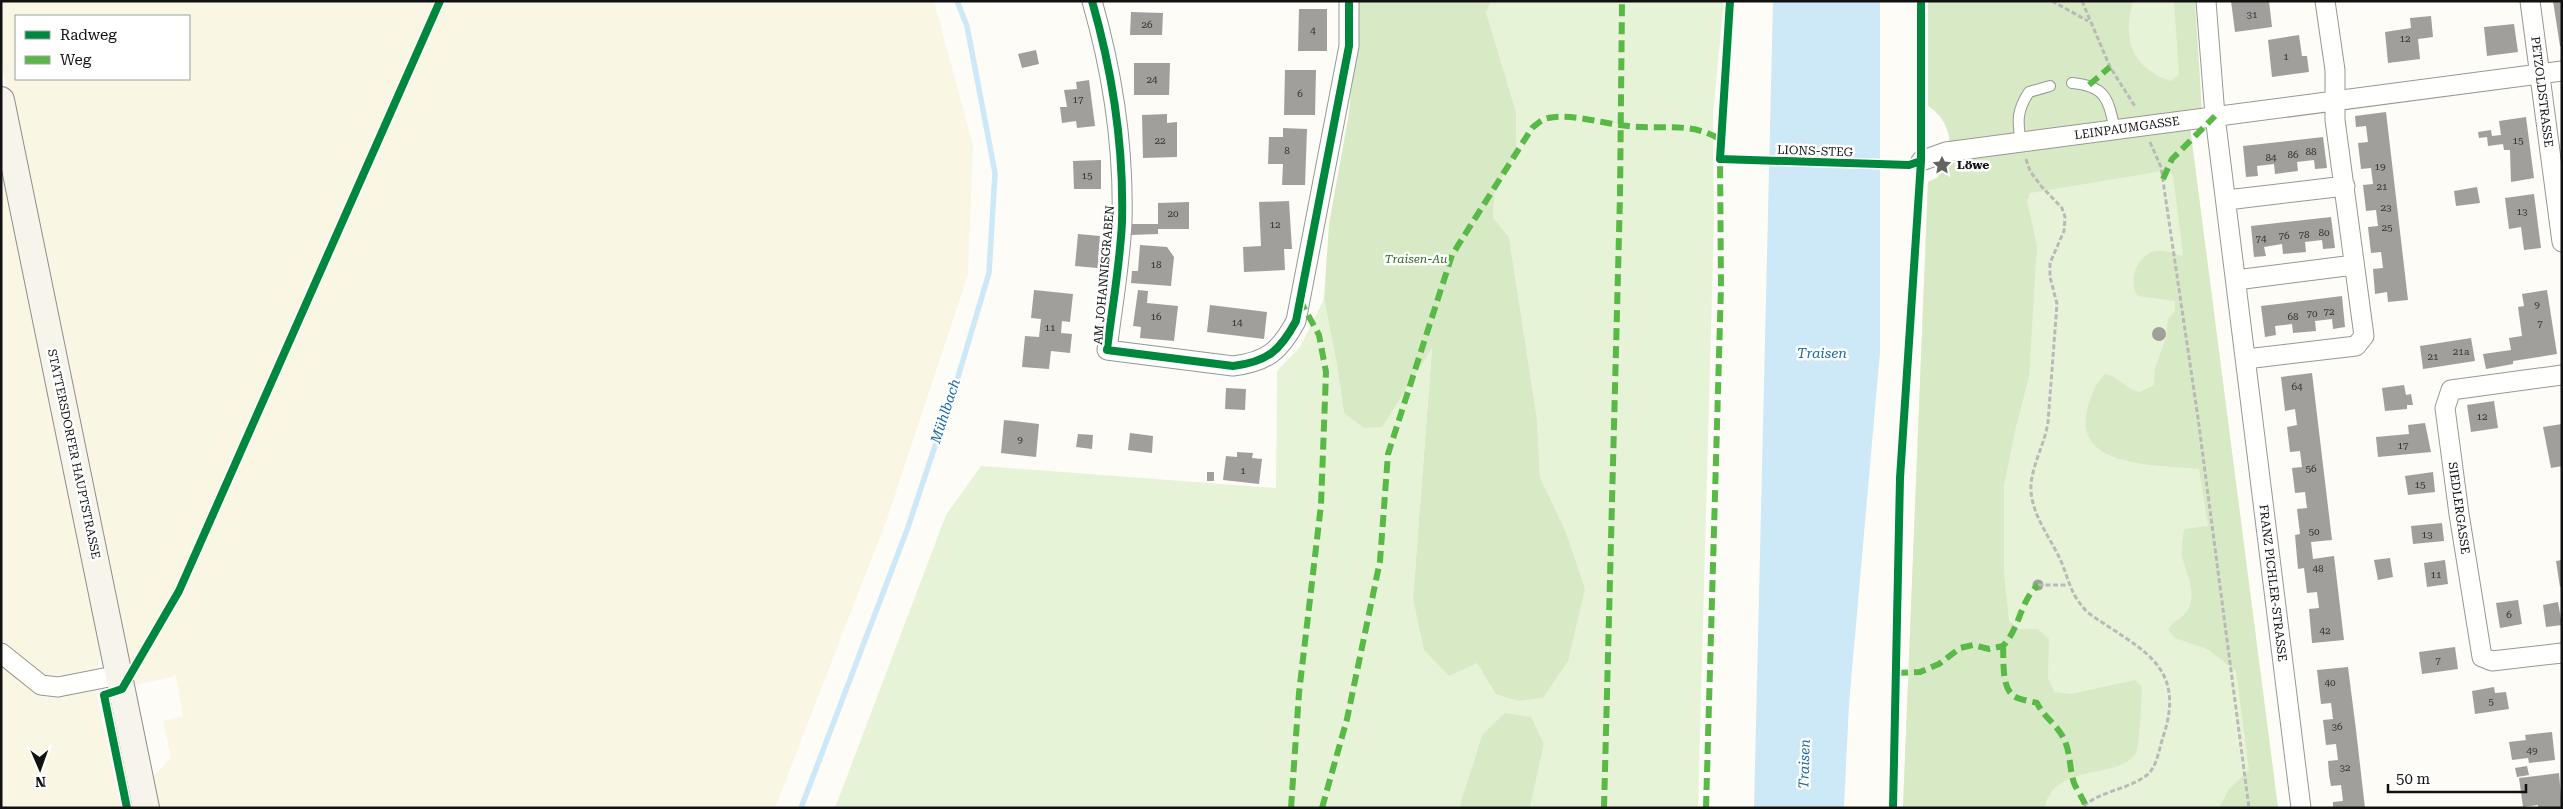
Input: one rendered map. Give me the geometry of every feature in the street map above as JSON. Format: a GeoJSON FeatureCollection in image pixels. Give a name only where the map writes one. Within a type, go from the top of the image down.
{"type":"FeatureCollection","features":[{"type":"Feature","properties":{"kind":"main road","name":"STATTERSDORFER HAUPTSTRASSE"},"geometry":{"type":"LineString","coordinates":[[1,100],[146,808]]}},
{"type":"Feature","properties":{"kind":"street","name":"AM JOHANNISGRABEN"},"geometry":{"type":"LineString","coordinates":[[1092,1],[1116,102],[1121,165],[1122,223],[1107,350],[1233,366],[1254,364],[1270,356],[1280,347],[1296,321],[1349,46],[1349,1]]}},
{"type":"Feature","properties":{"kind":"street","name":"FRANZ PICHLER-STRASSE"},"geometry":{"type":"LineString","coordinates":[[2206,1],[2216,116],[2301,808]]}},
{"type":"Feature","properties":{"kind":"street"},"geometry":{"type":"LineString","coordinates":[[2246,359],[2356,346],[2364,336],[2335,120],[2335,70],[2325,1]]}},
{"type":"Feature","properties":{"kind":"street","name":"PETZOLDSTRASSE"},"geometry":{"type":"LineString","coordinates":[[2530,1],[2547,164],[2562,242]]}},
{"type":"Feature","properties":{"kind":"street","name":"LEINPAUMGASSE"},"geometry":{"type":"LineString","coordinates":[[1921,161],[1946,152],[2562,71]]}},
{"type":"Feature","properties":{"kind":"street"},"geometry":{"type":"LineString","coordinates":[[2227,200],[2345,186]]}},
{"type":"Feature","properties":{"kind":"street"},"geometry":{"type":"LineString","coordinates":[[2236,280],[2354,265]]}},
{"type":"Feature","properties":{"kind":"street","name":"SIEDLERGASSE"},"geometry":{"type":"LineString","coordinates":[[2562,375],[2452,390],[2445,408],[2459,514],[2482,657],[2492,661],[2562,653]]}},
{"type":"Feature","properties":{"kind":"street"},"geometry":{"type":"LineString","coordinates":[[1,653],[41,685],[58,687],[119,676]]}},
{"type":"Feature","properties":{"kind":"lane"},"geometry":{"type":"LineString","coordinates":[[2072,83],[2089,85],[2101,92],[2109,102],[2115,130]]}},
{"type":"Feature","properties":{"kind":"lane"},"geometry":{"type":"LineString","coordinates":[[2021,142],[2018,126],[2020,106],[2029,92],[2050,86]]}},
{"type":"Feature","properties":{"kind":"path"},"geometry":{"type":"LineString","coordinates":[[2052,1],[2089,21]]}},
{"type":"Feature","properties":{"kind":"path"},"geometry":{"type":"LineString","coordinates":[[2082,1],[2110,67],[2136,109],[2161,167],[2198,418],[2249,808]]}},
{"type":"Feature","properties":{"kind":"path"},"geometry":{"type":"LineString","coordinates":[[2021,142],[2030,172],[2062,208],[2065,217],[2064,231],[2050,263],[2050,277],[2057,304],[2048,422],[2031,486],[2034,503],[2043,530],[2063,566],[2068,585],[2087,612],[2153,659],[2166,677],[2170,698],[2167,726],[2154,766],[2148,775],[2124,788],[2093,800],[2082,808]]}},
{"type":"Feature","properties":{"kind":"path"},"geometry":{"type":"LineString","coordinates":[[2038,585],[2068,585]]}},
{"type":"Feature","properties":{"kind":"shaded area"},"geometry":{"type":"Polygon","coordinates":[[[934,1],[973,145],[968,275],[887,519],[775,808],[156,808],[150,780],[171,758],[163,721],[183,716],[176,676],[131,686],[1,60],[1,2],[934,1]]]}},
{"type":"Feature","properties":{"kind":"shaded area"},"geometry":{"type":"Polygon","coordinates":[[[1,168],[89,585],[101,652],[98,665],[93,671],[61,676],[47,677],[37,673],[1,647],[1,168]]]}},
{"type":"Feature","properties":{"kind":"shaded area"},"geometry":{"type":"Polygon","coordinates":[[[1,661],[32,688],[93,689],[96,691],[121,808],[1,808],[1,661]]]}},
{"type":"Feature","properties":{"kind":"green space","name":"Traisen-Au"},"geometry":{"type":"Polygon","coordinates":[[[1359,1],[1491,1],[1486,13],[1516,112],[1516,153],[1495,190],[1493,217],[1509,237],[1537,419],[1540,477],[1565,530],[1585,589],[1568,661],[1543,698],[1518,701],[1496,694],[1477,663],[1449,676],[1424,650],[1413,599],[1432,348],[1382,427],[1364,428],[1344,413],[1324,299],[1329,224],[1349,113],[1359,1]]]}},
{"type":"Feature","properties":{"kind":"green space"},"geometry":{"type":"Polygon","coordinates":[[[1491,1],[1724,1],[1713,114],[1714,221],[1698,808],[1530,808],[1544,744],[1482,735],[1459,808],[835,808],[946,515],[981,466],[1276,488],[1277,371],[1300,347],[1324,299],[1344,413],[1382,426],[1432,347],[1413,599],[1425,650],[1565,530],[1540,477],[1537,419],[1509,237],[1493,217],[1495,190],[1515,153],[1516,112],[1485,13],[1491,1]]]}},
{"type":"Feature","properties":{"kind":"green space"},"geometry":{"type":"Polygon","coordinates":[[[1928,1],[2195,1],[2190,127],[2278,808],[1903,808],[1928,182],[1939,176],[1946,167],[1950,156],[1949,134],[1937,113],[1928,106],[1928,1]]]}},
{"type":"Feature","properties":{"kind":"green space"},"geometry":{"type":"Polygon","coordinates":[[[1928,1],[2133,1],[2129,28],[2133,50],[2147,68],[2171,81],[2179,74],[2174,3],[2175,1],[2195,1],[2202,110],[1950,143],[1944,122],[1928,106],[1928,1]]]}},
{"type":"Feature","properties":{"kind":"green space"},"geometry":{"type":"Polygon","coordinates":[[[2190,127],[2278,808],[2219,808],[2229,789],[2249,770],[2236,671],[2207,649],[2175,638],[2168,630],[2186,613],[2192,594],[2182,556],[2184,529],[2208,526],[2199,469],[2144,464],[2124,460],[2107,454],[2093,444],[2086,430],[2087,411],[2092,396],[2098,382],[2105,374],[2139,392],[2154,385],[2155,368],[2166,338],[2168,319],[2175,311],[2175,301],[2138,296],[2135,290],[2134,278],[2137,265],[2146,255],[2152,252],[2164,251],[2183,256],[2173,176],[2169,170],[2030,193],[2027,201],[2037,246],[2029,377],[2004,485],[2004,574],[2009,620],[2018,629],[2038,629],[2049,639],[2048,678],[2055,692],[2071,694],[2135,680],[2142,687],[2136,753],[2128,761],[2116,767],[2088,773],[2060,784],[2051,794],[2045,808],[1903,808],[1928,182],[1937,178],[1951,159],[2190,127]]]}},
{"type":"Feature","properties":{"kind":"green space"},"geometry":{"type":"Polygon","coordinates":[[[1505,713],[1531,717],[1544,744],[1530,808],[1459,808],[1482,735],[1505,713]]]}},
{"type":"Feature","properties":{"kind":"water","name":"Traisen"},"geometry":{"type":"Polygon","coordinates":[[[1773,1],[1880,1],[1880,352],[1849,704],[1844,808],[1754,808],[1773,1]]]}},
{"type":"Feature","properties":{"kind":"building"},"geometry":{"type":"Polygon","coordinates":[[[2231,1],[2269,1],[2272,27],[2235,32],[2231,1]]]}},
{"type":"Feature","properties":{"kind":"building"},"geometry":{"type":"Polygon","coordinates":[[[2553,1],[2562,1],[2562,46],[2560,46],[2553,1]]]}},
{"type":"Feature","properties":{"kind":"building"},"geometry":{"type":"Polygon","coordinates":[[[1299,9],[1327,9],[1327,51],[1298,51],[1299,9]]]}},
{"type":"Feature","properties":{"kind":"building"},"geometry":{"type":"Polygon","coordinates":[[[1131,12],[1163,13],[1162,35],[1130,35],[1131,12]]]}},
{"type":"Feature","properties":{"kind":"building"},"geometry":{"type":"Polygon","coordinates":[[[2431,16],[2433,37],[2418,39],[2420,59],[2388,63],[2385,32],[2411,28],[2410,18],[2431,16]]]}},
{"type":"Feature","properties":{"kind":"building"},"geometry":{"type":"Polygon","coordinates":[[[2514,24],[2518,52],[2487,56],[2484,27],[2514,24]]]}},
{"type":"Feature","properties":{"kind":"building"},"geometry":{"type":"Polygon","coordinates":[[[2299,35],[2302,56],[2307,56],[2309,72],[2272,77],[2268,40],[2299,35]]]}},
{"type":"Feature","properties":{"kind":"building"},"geometry":{"type":"Polygon","coordinates":[[[1036,50],[1039,64],[1022,68],[1018,54],[1036,50]]]}},
{"type":"Feature","properties":{"kind":"building"},"geometry":{"type":"Polygon","coordinates":[[[1134,63],[1170,63],[1169,95],[1134,95],[1134,63]]]}},
{"type":"Feature","properties":{"kind":"building"},"geometry":{"type":"Polygon","coordinates":[[[1285,70],[1316,70],[1315,115],[1284,115],[1285,70]]]}},
{"type":"Feature","properties":{"kind":"building"},"geometry":{"type":"Polygon","coordinates":[[[1089,80],[1095,126],[1077,128],[1076,121],[1062,123],[1060,107],[1067,107],[1064,90],[1077,89],[1076,82],[1089,80]]]}},
{"type":"Feature","properties":{"kind":"building"},"geometry":{"type":"Polygon","coordinates":[[[2386,112],[2408,300],[2388,302],[2387,292],[2375,294],[2373,269],[2383,268],[2381,252],[2371,253],[2368,227],[2378,226],[2376,210],[2366,211],[2363,185],[2373,184],[2371,168],[2361,169],[2358,143],[2368,142],[2366,126],[2356,127],[2355,116],[2386,112]]]}},
{"type":"Feature","properties":{"kind":"building"},"geometry":{"type":"Polygon","coordinates":[[[1167,114],[1167,123],[1177,122],[1177,157],[1143,158],[1142,115],[1167,114]]]}},
{"type":"Feature","properties":{"kind":"building"},"geometry":{"type":"Polygon","coordinates":[[[2526,117],[2534,178],[2511,182],[2510,150],[2504,150],[2503,144],[2488,146],[2487,137],[2479,138],[2478,132],[2491,130],[2492,136],[2501,135],[2499,121],[2526,117]]]}},
{"type":"Feature","properties":{"kind":"building"},"geometry":{"type":"Polygon","coordinates":[[[1283,128],[1307,129],[1305,185],[1282,185],[1283,164],[1268,164],[1269,137],[1283,137],[1283,128]]]}},
{"type":"Feature","properties":{"kind":"building"},"geometry":{"type":"Polygon","coordinates":[[[2323,137],[2327,168],[2315,169],[2314,160],[2297,162],[2298,171],[2275,174],[2274,164],[2257,166],[2258,176],[2246,177],[2243,146],[2323,137]]]}},
{"type":"Feature","properties":{"kind":"building"},"geometry":{"type":"Polygon","coordinates":[[[1101,160],[1101,189],[1074,189],[1073,161],[1101,160]]]}},
{"type":"Feature","properties":{"kind":"building"},"geometry":{"type":"Polygon","coordinates":[[[2477,187],[2480,203],[2456,206],[2454,191],[2477,187]]]}},
{"type":"Feature","properties":{"kind":"building"},"geometry":{"type":"Polygon","coordinates":[[[2534,194],[2541,248],[2524,250],[2521,227],[2509,229],[2505,198],[2534,194]]]}},
{"type":"Feature","properties":{"kind":"building"},"geometry":{"type":"Polygon","coordinates":[[[1289,201],[1292,249],[1284,249],[1285,270],[1244,272],[1243,247],[1261,246],[1259,202],[1289,201]]]}},
{"type":"Feature","properties":{"kind":"building"},"geometry":{"type":"Polygon","coordinates":[[[1189,202],[1189,229],[1158,229],[1158,234],[1130,235],[1131,224],[1158,224],[1158,203],[1189,202]]]}},
{"type":"Feature","properties":{"kind":"building"},"geometry":{"type":"Polygon","coordinates":[[[2331,217],[2335,248],[2323,249],[2322,240],[2305,242],[2306,252],[2283,254],[2282,244],[2264,247],[2266,256],[2254,257],[2251,226],[2331,217]]]}},
{"type":"Feature","properties":{"kind":"building"},"geometry":{"type":"Polygon","coordinates":[[[1078,234],[1100,236],[1098,259],[1109,260],[1108,269],[1075,266],[1078,234]]]}},
{"type":"Feature","properties":{"kind":"building"},"geometry":{"type":"Polygon","coordinates":[[[1140,245],[1167,247],[1174,257],[1171,286],[1131,283],[1132,271],[1138,271],[1140,245]]]}},
{"type":"Feature","properties":{"kind":"building"},"geometry":{"type":"Polygon","coordinates":[[[1034,290],[1073,294],[1070,322],[1062,321],[1061,333],[1072,334],[1070,353],[1051,351],[1049,369],[1022,367],[1025,336],[1039,337],[1041,319],[1031,318],[1034,290]]]}},
{"type":"Feature","properties":{"kind":"building"},"geometry":{"type":"Polygon","coordinates":[[[1138,290],[1148,291],[1147,303],[1178,306],[1174,341],[1140,338],[1141,327],[1133,326],[1138,290]]]}},
{"type":"Feature","properties":{"kind":"building"},"geometry":{"type":"Polygon","coordinates":[[[2547,290],[2557,354],[2513,361],[2513,364],[2486,369],[2483,354],[2511,350],[2509,338],[2522,336],[2518,307],[2524,306],[2522,294],[2547,290]]]}},
{"type":"Feature","properties":{"kind":"building"},"geometry":{"type":"Polygon","coordinates":[[[2342,296],[2345,327],[2333,329],[2332,319],[2315,321],[2316,331],[2293,333],[2292,324],[2275,326],[2276,335],[2265,337],[2261,306],[2342,296]]]}},
{"type":"Feature","properties":{"kind":"building"},"geometry":{"type":"Polygon","coordinates":[[[1210,305],[1267,312],[1264,339],[1207,332],[1210,305]]]}},
{"type":"Feature","properties":{"kind":"building"},"geometry":{"type":"Polygon","coordinates":[[[2159,327],[2164,329],[2166,334],[2164,339],[2159,341],[2154,339],[2152,334],[2154,329],[2159,327]]]}},
{"type":"Feature","properties":{"kind":"building"},"geometry":{"type":"Polygon","coordinates":[[[2471,338],[2475,361],[2423,369],[2420,346],[2471,338]]]}},
{"type":"Feature","properties":{"kind":"building"},"geometry":{"type":"Polygon","coordinates":[[[2312,373],[2332,540],[2311,542],[2313,559],[2334,556],[2344,640],[2312,643],[2309,609],[2319,608],[2317,592],[2307,593],[2304,568],[2298,569],[2295,535],[2300,534],[2297,509],[2307,508],[2305,492],[2295,493],[2292,468],[2302,467],[2300,451],[2290,452],[2287,427],[2297,425],[2295,409],[2285,411],[2281,377],[2312,373]]]}},
{"type":"Feature","properties":{"kind":"building"},"geometry":{"type":"Polygon","coordinates":[[[2404,385],[2406,395],[2411,394],[2413,405],[2407,405],[2407,409],[2385,411],[2382,388],[2404,385]]]}},
{"type":"Feature","properties":{"kind":"building"},"geometry":{"type":"Polygon","coordinates":[[[1226,388],[1246,389],[1245,410],[1225,409],[1226,388]]]}},
{"type":"Feature","properties":{"kind":"building"},"geometry":{"type":"Polygon","coordinates":[[[2494,401],[2498,428],[2471,432],[2467,405],[2494,401]]]}},
{"type":"Feature","properties":{"kind":"building"},"geometry":{"type":"Polygon","coordinates":[[[1004,420],[1039,424],[1036,457],[1001,453],[1004,420]]]}},
{"type":"Feature","properties":{"kind":"building"},"geometry":{"type":"Polygon","coordinates":[[[2425,423],[2431,452],[2378,457],[2376,437],[2409,434],[2408,425],[2425,423]]]}},
{"type":"Feature","properties":{"kind":"building"},"geometry":{"type":"Polygon","coordinates":[[[2562,424],[2562,466],[2551,468],[2543,427],[2562,424]]]}},
{"type":"Feature","properties":{"kind":"building"},"geometry":{"type":"Polygon","coordinates":[[[1130,433],[1153,436],[1152,453],[1128,450],[1130,433]]]}},
{"type":"Feature","properties":{"kind":"building"},"geometry":{"type":"Polygon","coordinates":[[[1078,434],[1093,435],[1092,449],[1076,447],[1078,434]]]}},
{"type":"Feature","properties":{"kind":"building"},"geometry":{"type":"Polygon","coordinates":[[[1237,452],[1253,453],[1252,458],[1262,459],[1259,484],[1223,480],[1226,456],[1237,457],[1237,452]]]}},
{"type":"Feature","properties":{"kind":"building"},"geometry":{"type":"Polygon","coordinates":[[[1207,472],[1214,472],[1214,481],[1207,481],[1207,472]]]}},
{"type":"Feature","properties":{"kind":"building"},"geometry":{"type":"Polygon","coordinates":[[[2433,472],[2435,492],[2408,495],[2405,476],[2433,472]]]}},
{"type":"Feature","properties":{"kind":"building"},"geometry":{"type":"Polygon","coordinates":[[[2442,523],[2444,541],[2413,544],[2411,526],[2442,523]]]}},
{"type":"Feature","properties":{"kind":"building"},"geometry":{"type":"Polygon","coordinates":[[[2390,558],[2393,577],[2378,580],[2374,560],[2390,558]]]}},
{"type":"Feature","properties":{"kind":"building"},"geometry":{"type":"Polygon","coordinates":[[[2445,560],[2448,584],[2427,587],[2424,563],[2445,560]]]}},
{"type":"Feature","properties":{"kind":"building"},"geometry":{"type":"Polygon","coordinates":[[[2562,560],[2562,586],[2560,587],[2556,561],[2562,560]]]}},
{"type":"Feature","properties":{"kind":"building"},"geometry":{"type":"Polygon","coordinates":[[[2036,580],[2040,580],[2043,585],[2042,589],[2036,590],[2033,587],[2033,583],[2036,580]]]}},
{"type":"Feature","properties":{"kind":"building"},"geometry":{"type":"Polygon","coordinates":[[[2518,600],[2522,624],[2500,628],[2496,603],[2518,600]]]}},
{"type":"Feature","properties":{"kind":"building"},"geometry":{"type":"Polygon","coordinates":[[[2558,602],[2562,625],[2546,627],[2543,605],[2558,602]]]}},
{"type":"Feature","properties":{"kind":"building"},"geometry":{"type":"Polygon","coordinates":[[[2455,647],[2458,669],[2422,674],[2419,652],[2455,647]]]}},
{"type":"Feature","properties":{"kind":"building"},"geometry":{"type":"Polygon","coordinates":[[[2348,667],[2365,808],[2333,808],[2333,802],[2343,801],[2341,785],[2331,786],[2329,775],[2328,761],[2338,760],[2336,744],[2326,745],[2323,720],[2333,719],[2331,703],[2321,704],[2317,670],[2348,667]]]}},
{"type":"Feature","properties":{"kind":"building"},"geometry":{"type":"Polygon","coordinates":[[[2494,687],[2495,693],[2506,692],[2509,709],[2475,714],[2472,691],[2494,687]]]}},
{"type":"Feature","properties":{"kind":"building"},"geometry":{"type":"Polygon","coordinates":[[[2552,732],[2555,760],[2529,763],[2528,758],[2512,760],[2509,742],[2526,740],[2525,735],[2552,732]]]}},
{"type":"Feature","properties":{"kind":"building"},"geometry":{"type":"Polygon","coordinates":[[[2527,766],[2529,775],[2517,777],[2515,768],[2527,766]]]}},
{"type":"Feature","properties":{"kind":"building"},"geometry":{"type":"Polygon","coordinates":[[[2559,773],[2562,808],[2538,808],[2538,805],[2523,807],[2519,778],[2559,773]]]}},
{"type":"Feature","properties":{"kind":"waterway","name":"Mühlbach"},"geometry":{"type":"LineString","coordinates":[[801,808],[907,530],[958,377],[989,273],[995,173],[967,26],[957,1]]}},
{"type":"Feature","properties":{"kind":"marked path"},"geometry":{"type":"LineString","coordinates":[[1604,808],[1620,196],[1622,1]]}},
{"type":"Feature","properties":{"kind":"marked path"},"geometry":{"type":"LineString","coordinates":[[2089,85],[2110,67]]}},
{"type":"Feature","properties":{"kind":"marked path"},"geometry":{"type":"LineString","coordinates":[[2163,179],[2172,159],[2215,116]]}},
{"type":"Feature","properties":{"kind":"marked path"},"geometry":{"type":"LineString","coordinates":[[1322,808],[1347,719],[1380,561],[1388,454],[1452,255],[1532,128],[1544,119],[1567,117],[1628,126],[1688,128],[1699,130],[1721,140]]}},
{"type":"Feature","properties":{"kind":"marked path"},"geometry":{"type":"LineString","coordinates":[[1706,808],[1721,286],[1720,156]]}},
{"type":"Feature","properties":{"kind":"marked path"},"geometry":{"type":"LineString","coordinates":[[1291,808],[1299,693],[1321,505],[1326,372],[1319,335],[1301,302]]}},
{"type":"Feature","properties":{"kind":"marked path"},"geometry":{"type":"LineString","coordinates":[[1896,673],[1920,672],[1939,664],[1960,648],[1973,645],[1989,649],[2003,646],[2009,639],[2027,599],[2038,585]]}},
{"type":"Feature","properties":{"kind":"marked path"},"geometry":{"type":"LineString","coordinates":[[2003,646],[2004,673],[2007,687],[2014,696],[2037,703],[2060,732],[2066,743],[2074,783],[2085,804]]}},
{"type":"Feature","properties":{"kind":"cycle path"},"geometry":{"type":"LineString","coordinates":[[127,808],[104,695],[122,689],[179,591],[440,1]]}},
{"type":"Feature","properties":{"kind":"cycle path"},"geometry":{"type":"LineString","coordinates":[[1092,1],[1106,56],[1116,110],[1121,166],[1121,238],[1107,350],[1233,366],[1255,362],[1264,358],[1278,347],[1296,321],[1349,46],[1349,1]]}},
{"type":"Feature","properties":{"kind":"cycle path","name":"LIONS-STEG"},"geometry":{"type":"LineString","coordinates":[[1730,1],[1720,159],[1909,165],[1921,161]]}},
{"type":"Feature","properties":{"kind":"cycle path"},"geometry":{"type":"LineString","coordinates":[[1893,808],[1900,478],[1921,161],[1921,1]]}},
{"type":"Feature","properties":{"kind":"place","name":"Löwe"},"geometry":{"type":"Point","coordinates":[1942,165]}}]}
